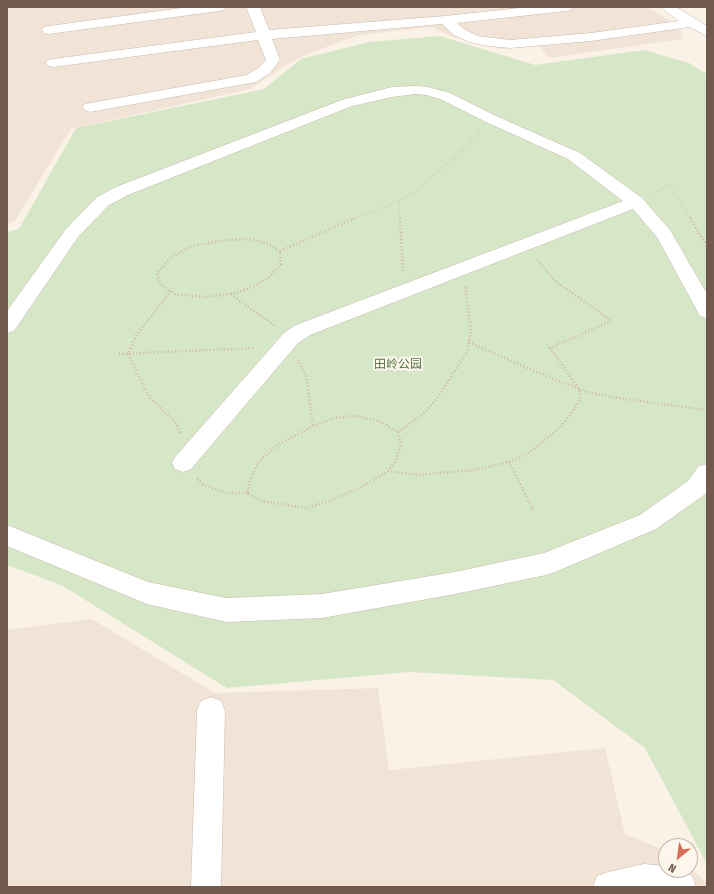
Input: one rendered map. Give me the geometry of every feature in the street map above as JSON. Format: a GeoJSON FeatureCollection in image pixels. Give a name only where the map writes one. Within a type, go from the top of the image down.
{"type":"FeatureCollection","features":[{"type":"Feature","properties":{"kind":"street"},"geometry":{"type":"LineString","coordinates":[[50,30],[219,7]]}},
{"type":"Feature","properties":{"kind":"street"},"geometry":{"type":"LineString","coordinates":[[90,107],[251,79],[265,70],[273,60],[253,7]]}},
{"type":"Feature","properties":{"kind":"street"},"geometry":{"type":"LineString","coordinates":[[53,63],[264,35],[445,20],[566,7]]}},
{"type":"Feature","properties":{"kind":"street"},"geometry":{"type":"LineString","coordinates":[[667,7],[707,32]]}},
{"type":"Feature","properties":{"kind":"street"},"geometry":{"type":"LineString","coordinates":[[445,20],[459,32],[474,39],[510,44],[591,37],[692,23]]}},
{"type":"Feature","properties":{"kind":"street"},"geometry":{"type":"LineString","coordinates":[[7,326],[72,233],[103,201],[122,191],[347,103],[392,92],[415,90],[428,91],[445,96],[574,156],[612,183],[636,202],[664,234],[707,311]]}},
{"type":"Feature","properties":{"kind":"street"},"geometry":{"type":"LineString","coordinates":[[183,464],[287,342],[302,330],[636,202]]}},
{"type":"Feature","properties":{"kind":"street"},"geometry":{"type":"LineString","coordinates":[[7,535],[154,594],[226,610],[322,606],[546,564],[648,522],[696,488],[707,473]]}},
{"type":"Feature","properties":{"kind":"street"},"geometry":{"type":"LineString","coordinates":[[206,887],[211,711]]}},
{"type":"Feature","properties":{"kind":"street"},"geometry":{"type":"LineString","coordinates":[[608,887],[644,879],[673,882],[682,887]]}},
{"type":"Feature","properties":{"kind":"path"},"geometry":{"type":"LineString","coordinates":[[280,251],[336,226],[400,201],[424,185],[465,148],[492,119]]}},
{"type":"Feature","properties":{"kind":"path"},"geometry":{"type":"LineString","coordinates":[[636,202],[670,185],[707,246]]}},
{"type":"Feature","properties":{"kind":"path"},"geometry":{"type":"LineString","coordinates":[[400,201],[403,292]]}},
{"type":"Feature","properties":{"kind":"path"},"geometry":{"type":"LineString","coordinates":[[250,239],[268,244],[280,251],[281,264],[269,277],[254,286],[231,293],[206,297],[175,294],[160,284],[157,274],[170,258],[192,246],[227,240],[250,239]]}},
{"type":"Feature","properties":{"kind":"path"},"geometry":{"type":"LineString","coordinates":[[388,471],[417,475],[474,470],[509,462],[530,452],[562,426],[581,399],[579,389],[550,348],[612,321],[555,281],[525,245]]}},
{"type":"Feature","properties":{"kind":"path"},"geometry":{"type":"LineString","coordinates":[[398,432],[422,415],[436,400],[467,352],[471,330],[467,290],[461,270]]}},
{"type":"Feature","properties":{"kind":"path"},"geometry":{"type":"LineString","coordinates":[[171,291],[137,334],[128,354],[135,371],[149,396],[176,423],[183,440],[176,454],[191,474],[204,485],[227,493],[247,493],[261,501],[273,504],[306,508],[330,501],[360,488],[388,471],[396,462],[401,445],[398,432],[379,421],[356,416],[334,418],[313,426],[276,446],[258,461],[250,480],[247,493]]}},
{"type":"Feature","properties":{"kind":"path"},"geometry":{"type":"LineString","coordinates":[[231,293],[287,342],[306,375],[313,426]]}},
{"type":"Feature","properties":{"kind":"path"},"geometry":{"type":"LineString","coordinates":[[119,354],[287,342]]}},
{"type":"Feature","properties":{"kind":"path"},"geometry":{"type":"LineString","coordinates":[[469,342],[579,389],[618,398],[707,410]]}},
{"type":"Feature","properties":{"kind":"path"},"geometry":{"type":"LineString","coordinates":[[509,462],[534,512]]}},
{"type":"Feature","properties":{"kind":"shaded area"},"geometry":{"type":"Polygon","coordinates":[[[7,7],[646,7],[669,20],[681,30],[683,39],[549,58],[539,46],[501,49],[453,37],[432,27],[359,35],[305,55],[250,89],[71,129],[14,222],[7,223],[7,7]]]}},
{"type":"Feature","properties":{"kind":"shaded area"},"geometry":{"type":"Polygon","coordinates":[[[92,619],[215,693],[378,688],[389,770],[605,748],[625,834],[658,848],[658,878],[698,878],[698,875],[707,883],[707,887],[7,887],[7,630],[92,619]]]}},
{"type":"Feature","properties":{"kind":"green space","name":"田岭公园"},"geometry":{"type":"Polygon","coordinates":[[[440,36],[535,65],[644,50],[689,63],[707,74],[707,864],[698,847],[698,838],[693,838],[645,748],[553,680],[410,672],[227,688],[61,585],[7,565],[7,232],[19,229],[76,128],[264,89],[301,59],[369,42],[440,36]]]}}]}
